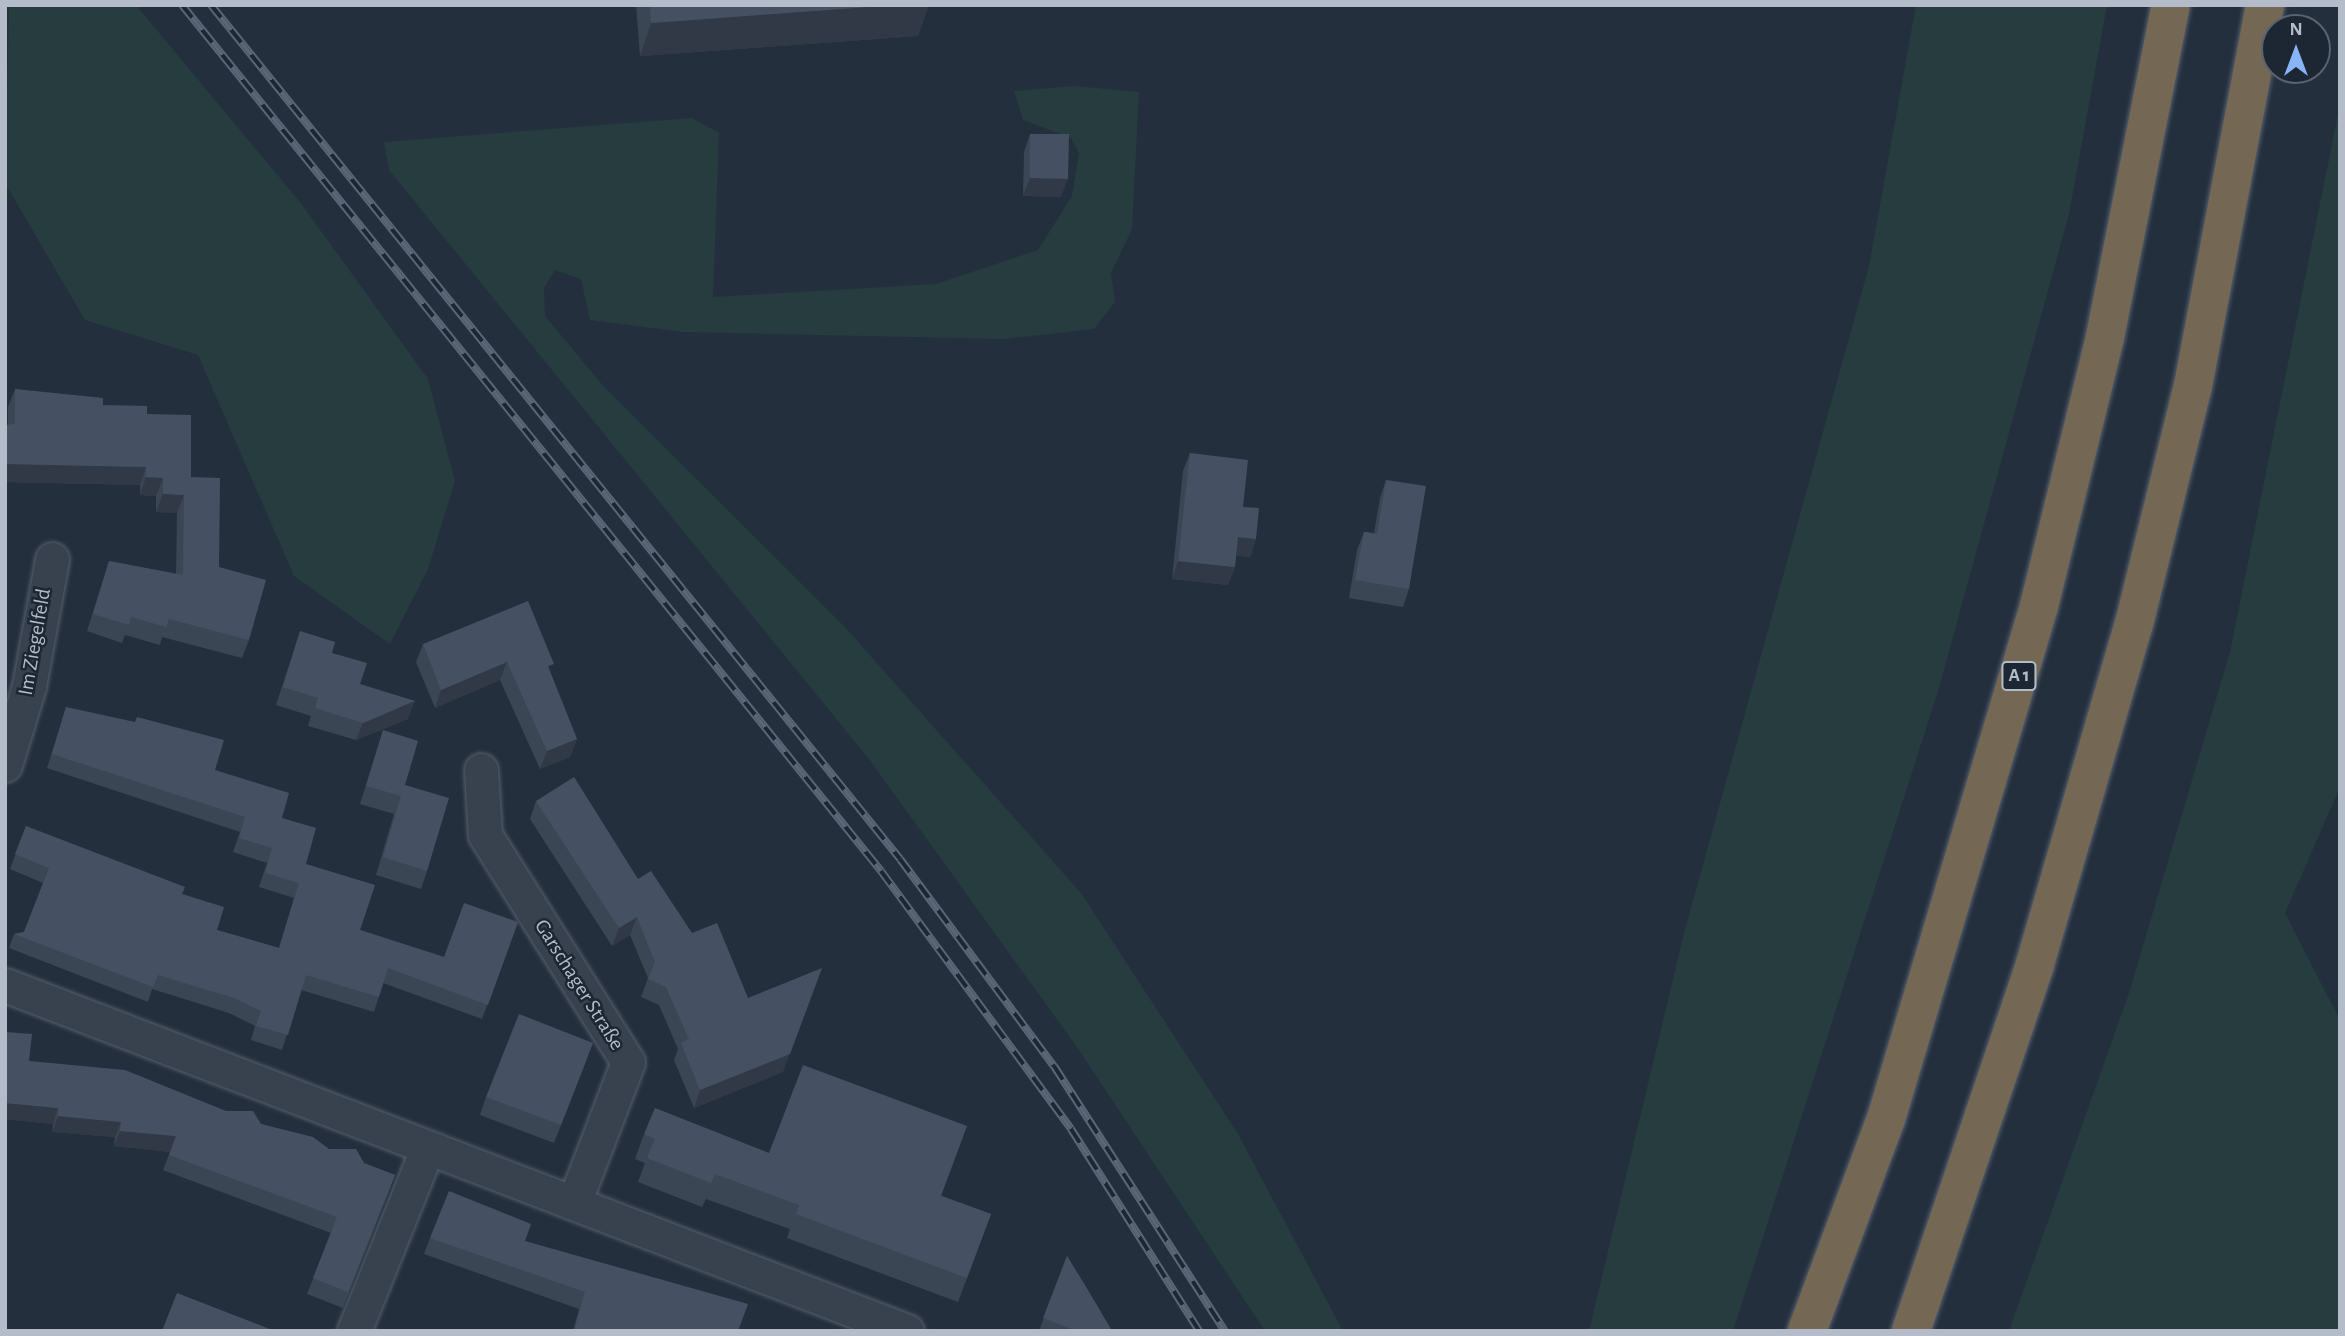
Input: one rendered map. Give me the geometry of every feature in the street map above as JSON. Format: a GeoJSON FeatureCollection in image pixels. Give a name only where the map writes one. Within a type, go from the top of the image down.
{"type":"FeatureCollection","features":[{"type":"Feature","properties":{"kind":"highway","name":"A 1"},"geometry":{"type":"LineString","coordinates":[[1807,1331],[1886,1119],[2039,606],[2105,337],[2171,5]]}},
{"type":"Feature","properties":{"kind":"highway"},"geometry":{"type":"LineString","coordinates":[[1911,1331],[2035,964],[2134,624],[2193,386],[2265,5]]}},
{"type":"Feature","properties":{"kind":"street","name":"Im Ziegelfeld"},"geometry":{"type":"LineString","coordinates":[[5,765],[29,686],[52,559]]}},
{"type":"Feature","properties":{"kind":"street","name":"Garschager Straße"},"geometry":{"type":"LineString","coordinates":[[481,770],[485,835],[628,1062],[574,1203]]}},
{"type":"Feature","properties":{"kind":"street"},"geometry":{"type":"LineString","coordinates":[[5,985],[907,1331]]}},
{"type":"Feature","properties":{"kind":"street"},"geometry":{"type":"LineString","coordinates":[[354,1331],[427,1149]]}},
{"type":"Feature","properties":{"kind":"green space"},"geometry":{"type":"Polygon","coordinates":[[[9,5],[136,5],[300,202],[428,379],[455,481],[428,569],[390,644],[294,576],[198,355],[85,320],[5,183],[9,5]]]}},
{"type":"Feature","properties":{"kind":"green space"},"geometry":{"type":"Polygon","coordinates":[[[1916,5],[2107,5],[2069,214],[1939,688],[1733,1331],[1589,1331],[1684,933],[1869,266],[1916,5]]]}},
{"type":"Feature","properties":{"kind":"green space"},"geometry":{"type":"Polygon","coordinates":[[[1075,86],[1139,92],[1132,229],[1111,273],[1115,302],[1094,329],[1005,339],[684,332],[590,320],[581,279],[555,270],[544,288],[545,316],[605,388],[843,625],[1081,893],[1238,1134],[1343,1331],[1265,1331],[1079,1050],[869,759],[389,170],[384,142],[692,118],[719,133],[713,297],[936,284],[1038,250],[1072,196],[1079,153],[1071,138],[1023,120],[1014,91],[1075,86]]]}},
{"type":"Feature","properties":{"kind":"green space"},"geometry":{"type":"Polygon","coordinates":[[[2340,104],[2340,787],[2285,913],[2340,1020],[2340,1331],[2009,1331],[2129,993],[2230,652],[2340,104]]]}},
{"type":"Feature","properties":{"kind":"building"},"geometry":{"type":"Polygon","coordinates":[[[650,5],[895,5],[651,23],[650,5]]]}},
{"type":"Feature","properties":{"kind":"building"},"geometry":{"type":"Polygon","coordinates":[[[1030,134],[1069,134],[1068,179],[1030,178],[1030,134]]]}},
{"type":"Feature","properties":{"kind":"building"},"geometry":{"type":"Polygon","coordinates":[[[15,389],[103,398],[103,405],[147,406],[147,414],[191,415],[191,477],[220,478],[219,567],[266,580],[249,640],[169,619],[166,627],[131,617],[129,625],[93,614],[109,561],[183,575],[184,495],[163,494],[163,478],[146,477],[146,467],[5,464],[5,425],[15,424],[15,389]]]}},
{"type":"Feature","properties":{"kind":"building"},"geometry":{"type":"Polygon","coordinates":[[[1190,453],[1248,460],[1243,507],[1259,508],[1256,539],[1238,537],[1235,567],[1178,561],[1190,453]]]}},
{"type":"Feature","properties":{"kind":"building"},"geometry":{"type":"Polygon","coordinates":[[[1386,480],[1426,486],[1409,589],[1355,580],[1364,532],[1377,534],[1386,480]]]}},
{"type":"Feature","properties":{"kind":"building"},"geometry":{"type":"Polygon","coordinates":[[[528,601],[554,664],[548,666],[577,739],[547,751],[507,662],[441,690],[423,644],[528,601]]]}},
{"type":"Feature","properties":{"kind":"building"},"geometry":{"type":"Polygon","coordinates":[[[300,631],[335,642],[332,653],[367,663],[360,684],[415,701],[363,723],[315,708],[318,698],[283,687],[300,631]]]}},
{"type":"Feature","properties":{"kind":"building"},"geometry":{"type":"Polygon","coordinates":[[[66,707],[135,722],[137,717],[224,740],[215,770],[289,793],[282,818],[316,828],[306,864],[375,885],[360,930],[444,957],[464,903],[518,922],[488,1005],[388,968],[379,997],[306,975],[288,1035],[256,1026],[261,1011],[234,998],[158,975],[153,987],[14,934],[24,932],[49,868],[15,854],[26,826],[185,887],[182,894],[224,907],[217,930],[279,948],[299,883],[265,873],[272,848],[239,838],[245,817],[52,754],[66,707]]]}},
{"type":"Feature","properties":{"kind":"building"},"geometry":{"type":"Polygon","coordinates":[[[383,730],[418,741],[405,785],[449,798],[427,871],[383,857],[401,796],[366,786],[383,730]]]}},
{"type":"Feature","properties":{"kind":"building"},"geometry":{"type":"Polygon","coordinates":[[[574,777],[638,879],[651,871],[692,933],[717,923],[748,998],[822,968],[790,1054],[700,1090],[681,1043],[689,1039],[666,987],[648,979],[655,962],[637,917],[619,928],[536,801],[574,777]]]}},
{"type":"Feature","properties":{"kind":"building"},"geometry":{"type":"Polygon","coordinates":[[[519,1014],[593,1043],[561,1125],[486,1097],[519,1014]]]}},
{"type":"Feature","properties":{"kind":"building"},"geometry":{"type":"Polygon","coordinates":[[[5,1032],[32,1034],[29,1061],[125,1070],[226,1111],[253,1111],[261,1124],[313,1137],[329,1149],[356,1149],[364,1163],[395,1175],[348,1292],[313,1278],[337,1217],[169,1155],[176,1136],[120,1131],[121,1122],[58,1116],[58,1108],[5,1103],[5,1032]]]}},
{"type":"Feature","properties":{"kind":"building"},"geometry":{"type":"Polygon","coordinates":[[[803,1065],[967,1126],[941,1196],[991,1214],[967,1278],[796,1214],[799,1205],[715,1174],[711,1183],[647,1158],[655,1139],[644,1134],[655,1108],[769,1153],[803,1065]]]}},
{"type":"Feature","properties":{"kind":"building"},"geometry":{"type":"Polygon","coordinates":[[[449,1191],[531,1224],[525,1241],[748,1304],[738,1331],[574,1331],[585,1292],[430,1238],[449,1191]]]}},
{"type":"Feature","properties":{"kind":"building"},"geometry":{"type":"Polygon","coordinates":[[[1067,1256],[1112,1331],[1077,1331],[1043,1318],[1067,1256]]]}},
{"type":"Feature","properties":{"kind":"building"},"geometry":{"type":"Polygon","coordinates":[[[177,1293],[275,1331],[162,1331],[177,1293]]]}},
{"type":"Feature","properties":{"kind":"railway"},"geometry":{"type":"LineString","coordinates":[[182,5],[881,871],[1071,1129],[1199,1331]]}},
{"type":"Feature","properties":{"kind":"railway"},"geometry":{"type":"LineString","coordinates":[[211,5],[900,859],[1054,1066],[1225,1331]]}}]}
